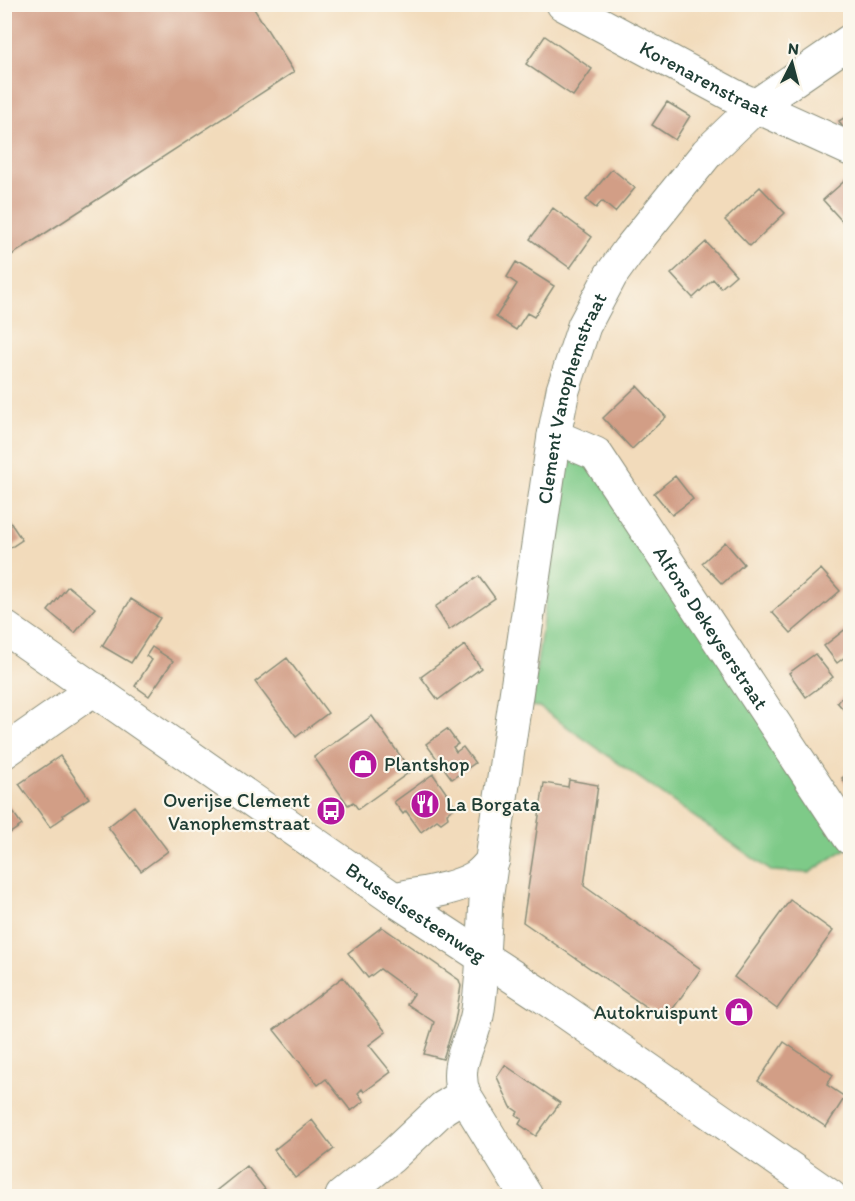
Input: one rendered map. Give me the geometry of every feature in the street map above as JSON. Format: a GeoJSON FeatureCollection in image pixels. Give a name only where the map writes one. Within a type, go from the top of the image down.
{"type":"FeatureCollection","features":[{"type":"Feature","properties":{"kind":"street","name":"Korenarenstraat"},"geometry":{"type":"LineString","coordinates":[[562,4],[738,98],[850,149]]}},
{"type":"Feature","properties":{"kind":"street","name":"Clement Vanophemstraat"},"geometry":{"type":"LineString","coordinates":[[464,1095],[460,1067],[477,1014],[486,900],[554,436],[563,390],[575,349],[584,326],[611,275],[664,204],[707,153],[757,105],[850,41]]}},
{"type":"Feature","properties":{"kind":"street","name":"Alfons Dekeyserstraat"},"geometry":{"type":"LineString","coordinates":[[554,436],[596,454],[850,838]]}},
{"type":"Feature","properties":{"kind":"street","name":"Brusselsesteenweg"},"geometry":{"type":"LineString","coordinates":[[4,627],[394,899],[544,997],[830,1197]]}},
{"type":"Feature","properties":{"kind":"street"},"geometry":{"type":"LineString","coordinates":[[4,752],[94,689]]}},
{"type":"Feature","properties":{"kind":"street"},"geometry":{"type":"LineString","coordinates":[[394,899],[463,883],[478,876],[493,860]]}},
{"type":"Feature","properties":{"kind":"street"},"geometry":{"type":"LineString","coordinates":[[342,1197],[391,1157],[443,1108],[464,1095],[526,1197]]}},
{"type":"Feature","properties":{"kind":"green space"},"geometry":{"type":"Polygon","coordinates":[[[566,459],[593,461],[850,846],[809,873],[771,871],[539,707],[531,706],[566,459]]]}},
{"type":"Feature","properties":{"kind":"building"},"geometry":{"type":"Polygon","coordinates":[[[4,4],[238,4],[240,8],[251,4],[294,72],[4,260],[4,4]]]}},
{"type":"Feature","properties":{"kind":"building"},"geometry":{"type":"Polygon","coordinates":[[[545,36],[592,69],[573,96],[526,64],[545,36]]]}},
{"type":"Feature","properties":{"kind":"building"},"geometry":{"type":"Polygon","coordinates":[[[667,102],[690,116],[675,140],[652,125],[667,102]]]}},
{"type":"Feature","properties":{"kind":"building"},"geometry":{"type":"Polygon","coordinates":[[[850,114],[850,140],[839,121],[850,114]]]}},
{"type":"Feature","properties":{"kind":"building"},"geometry":{"type":"Polygon","coordinates":[[[612,169],[635,188],[615,212],[602,201],[596,208],[586,200],[612,169]]]}},
{"type":"Feature","properties":{"kind":"building"},"geometry":{"type":"Polygon","coordinates":[[[849,177],[850,214],[842,221],[823,200],[849,177]]]}},
{"type":"Feature","properties":{"kind":"building"},"geometry":{"type":"Polygon","coordinates":[[[760,187],[785,213],[750,246],[725,220],[760,187]]]}},
{"type":"Feature","properties":{"kind":"building"},"geometry":{"type":"Polygon","coordinates":[[[553,208],[592,237],[570,268],[530,239],[553,208]]]}},
{"type":"Feature","properties":{"kind":"building"},"geometry":{"type":"Polygon","coordinates":[[[706,242],[736,275],[721,288],[713,279],[693,298],[671,274],[706,242]]]}},
{"type":"Feature","properties":{"kind":"building"},"geometry":{"type":"Polygon","coordinates":[[[516,262],[554,286],[534,317],[527,313],[516,330],[496,317],[517,284],[507,277],[516,262]]]}},
{"type":"Feature","properties":{"kind":"building"},"geometry":{"type":"Polygon","coordinates":[[[637,386],[666,417],[632,449],[603,418],[637,386]]]}},
{"type":"Feature","properties":{"kind":"building"},"geometry":{"type":"Polygon","coordinates":[[[675,476],[693,499],[672,515],[654,493],[675,476]]]}},
{"type":"Feature","properties":{"kind":"building"},"geometry":{"type":"Polygon","coordinates":[[[4,513],[22,540],[4,552],[4,513]]]}},
{"type":"Feature","properties":{"kind":"building"},"geometry":{"type":"Polygon","coordinates":[[[725,542],[744,564],[722,584],[702,563],[725,542]]]}},
{"type":"Feature","properties":{"kind":"building"},"geometry":{"type":"Polygon","coordinates":[[[821,569],[840,591],[791,633],[772,612],[821,569]]]}},
{"type":"Feature","properties":{"kind":"building"},"geometry":{"type":"Polygon","coordinates":[[[479,576],[495,598],[449,630],[435,607],[479,576]]]}},
{"type":"Feature","properties":{"kind":"building"},"geometry":{"type":"Polygon","coordinates":[[[68,586],[95,608],[75,633],[48,611],[68,586]]]}},
{"type":"Feature","properties":{"kind":"building"},"geometry":{"type":"Polygon","coordinates":[[[131,599],[160,618],[131,663],[102,646],[131,599]]]}},
{"type":"Feature","properties":{"kind":"building"},"geometry":{"type":"Polygon","coordinates":[[[847,628],[850,631],[850,653],[837,663],[824,646],[847,628]]]}},
{"type":"Feature","properties":{"kind":"building"},"geometry":{"type":"Polygon","coordinates":[[[465,645],[481,668],[438,700],[421,677],[465,645]]]}},
{"type":"Feature","properties":{"kind":"building"},"geometry":{"type":"Polygon","coordinates":[[[152,647],[173,661],[149,696],[135,686],[152,660],[146,656],[152,647]]]}},
{"type":"Feature","properties":{"kind":"building"},"geometry":{"type":"Polygon","coordinates":[[[815,654],[833,677],[806,697],[789,673],[815,654]]]}},
{"type":"Feature","properties":{"kind":"building"},"geometry":{"type":"Polygon","coordinates":[[[287,658],[328,713],[296,737],[255,682],[287,658]]]}},
{"type":"Feature","properties":{"kind":"building"},"geometry":{"type":"Polygon","coordinates":[[[850,690],[850,717],[837,702],[850,690]]]}},
{"type":"Feature","properties":{"kind":"building","name":"Plantshop"},"geometry":{"type":"Polygon","coordinates":[[[372,716],[411,771],[358,809],[353,802],[348,805],[314,757],[372,716]]]}},
{"type":"Feature","properties":{"kind":"building"},"geometry":{"type":"Polygon","coordinates":[[[447,729],[458,744],[453,747],[456,752],[463,747],[475,763],[452,779],[426,744],[447,729]]]}},
{"type":"Feature","properties":{"kind":"building"},"geometry":{"type":"Polygon","coordinates":[[[60,756],[89,798],[63,815],[64,817],[50,827],[19,784],[60,756]]]}},
{"type":"Feature","properties":{"kind":"building"},"geometry":{"type":"Polygon","coordinates":[[[850,772],[850,791],[842,778],[850,772]]]}},
{"type":"Feature","properties":{"kind":"building","name":"La Borgata"},"geometry":{"type":"Polygon","coordinates":[[[433,774],[456,807],[447,813],[448,818],[441,823],[437,820],[421,832],[406,811],[403,814],[394,802],[433,774]]]}},
{"type":"Feature","properties":{"kind":"building"},"geometry":{"type":"Polygon","coordinates":[[[569,780],[598,785],[584,886],[701,969],[665,1020],[523,922],[544,783],[568,787],[569,780]]]}},
{"type":"Feature","properties":{"kind":"building"},"geometry":{"type":"Polygon","coordinates":[[[4,799],[22,825],[4,837],[4,799]]]}},
{"type":"Feature","properties":{"kind":"building"},"geometry":{"type":"Polygon","coordinates":[[[134,806],[168,851],[141,871],[108,827],[134,806]]]}},
{"type":"Feature","properties":{"kind":"building"},"geometry":{"type":"Polygon","coordinates":[[[790,900],[833,931],[777,1009],[734,977],[790,900]]]}},
{"type":"Feature","properties":{"kind":"building"},"geometry":{"type":"Polygon","coordinates":[[[382,927],[459,980],[461,986],[455,1021],[443,1059],[424,1054],[434,1022],[407,1004],[414,994],[380,969],[368,978],[348,953],[382,927]]]}},
{"type":"Feature","properties":{"kind":"building"},"geometry":{"type":"Polygon","coordinates":[[[343,977],[386,1032],[369,1045],[391,1072],[364,1092],[362,1089],[358,1093],[364,1101],[351,1111],[326,1079],[318,1085],[274,1030],[343,977]]]}},
{"type":"Feature","properties":{"kind":"building"},"geometry":{"type":"Polygon","coordinates":[[[784,1042],[833,1075],[827,1085],[845,1097],[826,1127],[758,1081],[784,1042]]]}},
{"type":"Feature","properties":{"kind":"building"},"geometry":{"type":"Polygon","coordinates":[[[505,1065],[560,1103],[536,1136],[519,1124],[522,1119],[511,1107],[497,1077],[505,1065]]]}},
{"type":"Feature","properties":{"kind":"building"},"geometry":{"type":"Polygon","coordinates":[[[312,1120],[334,1149],[295,1178],[274,1150],[312,1120]]]}},
{"type":"Feature","properties":{"kind":"building"},"geometry":{"type":"Polygon","coordinates":[[[247,1166],[265,1189],[255,1196],[213,1196],[212,1194],[247,1166]]]}},
{"type":"Feature","properties":{"kind":"place","name":"Plantshop"},"geometry":{"type":"Point","coordinates":[363,764]}},
{"type":"Feature","properties":{"kind":"place","name":"La Borgata"},"geometry":{"type":"Point","coordinates":[425,804]}},
{"type":"Feature","properties":{"kind":"place","name":"Overijse Clement Vanophemstraat"},"geometry":{"type":"Point","coordinates":[331,811]}},
{"type":"Feature","properties":{"kind":"place","name":"Autokruispunt"},"geometry":{"type":"Point","coordinates":[739,1012]}}]}
